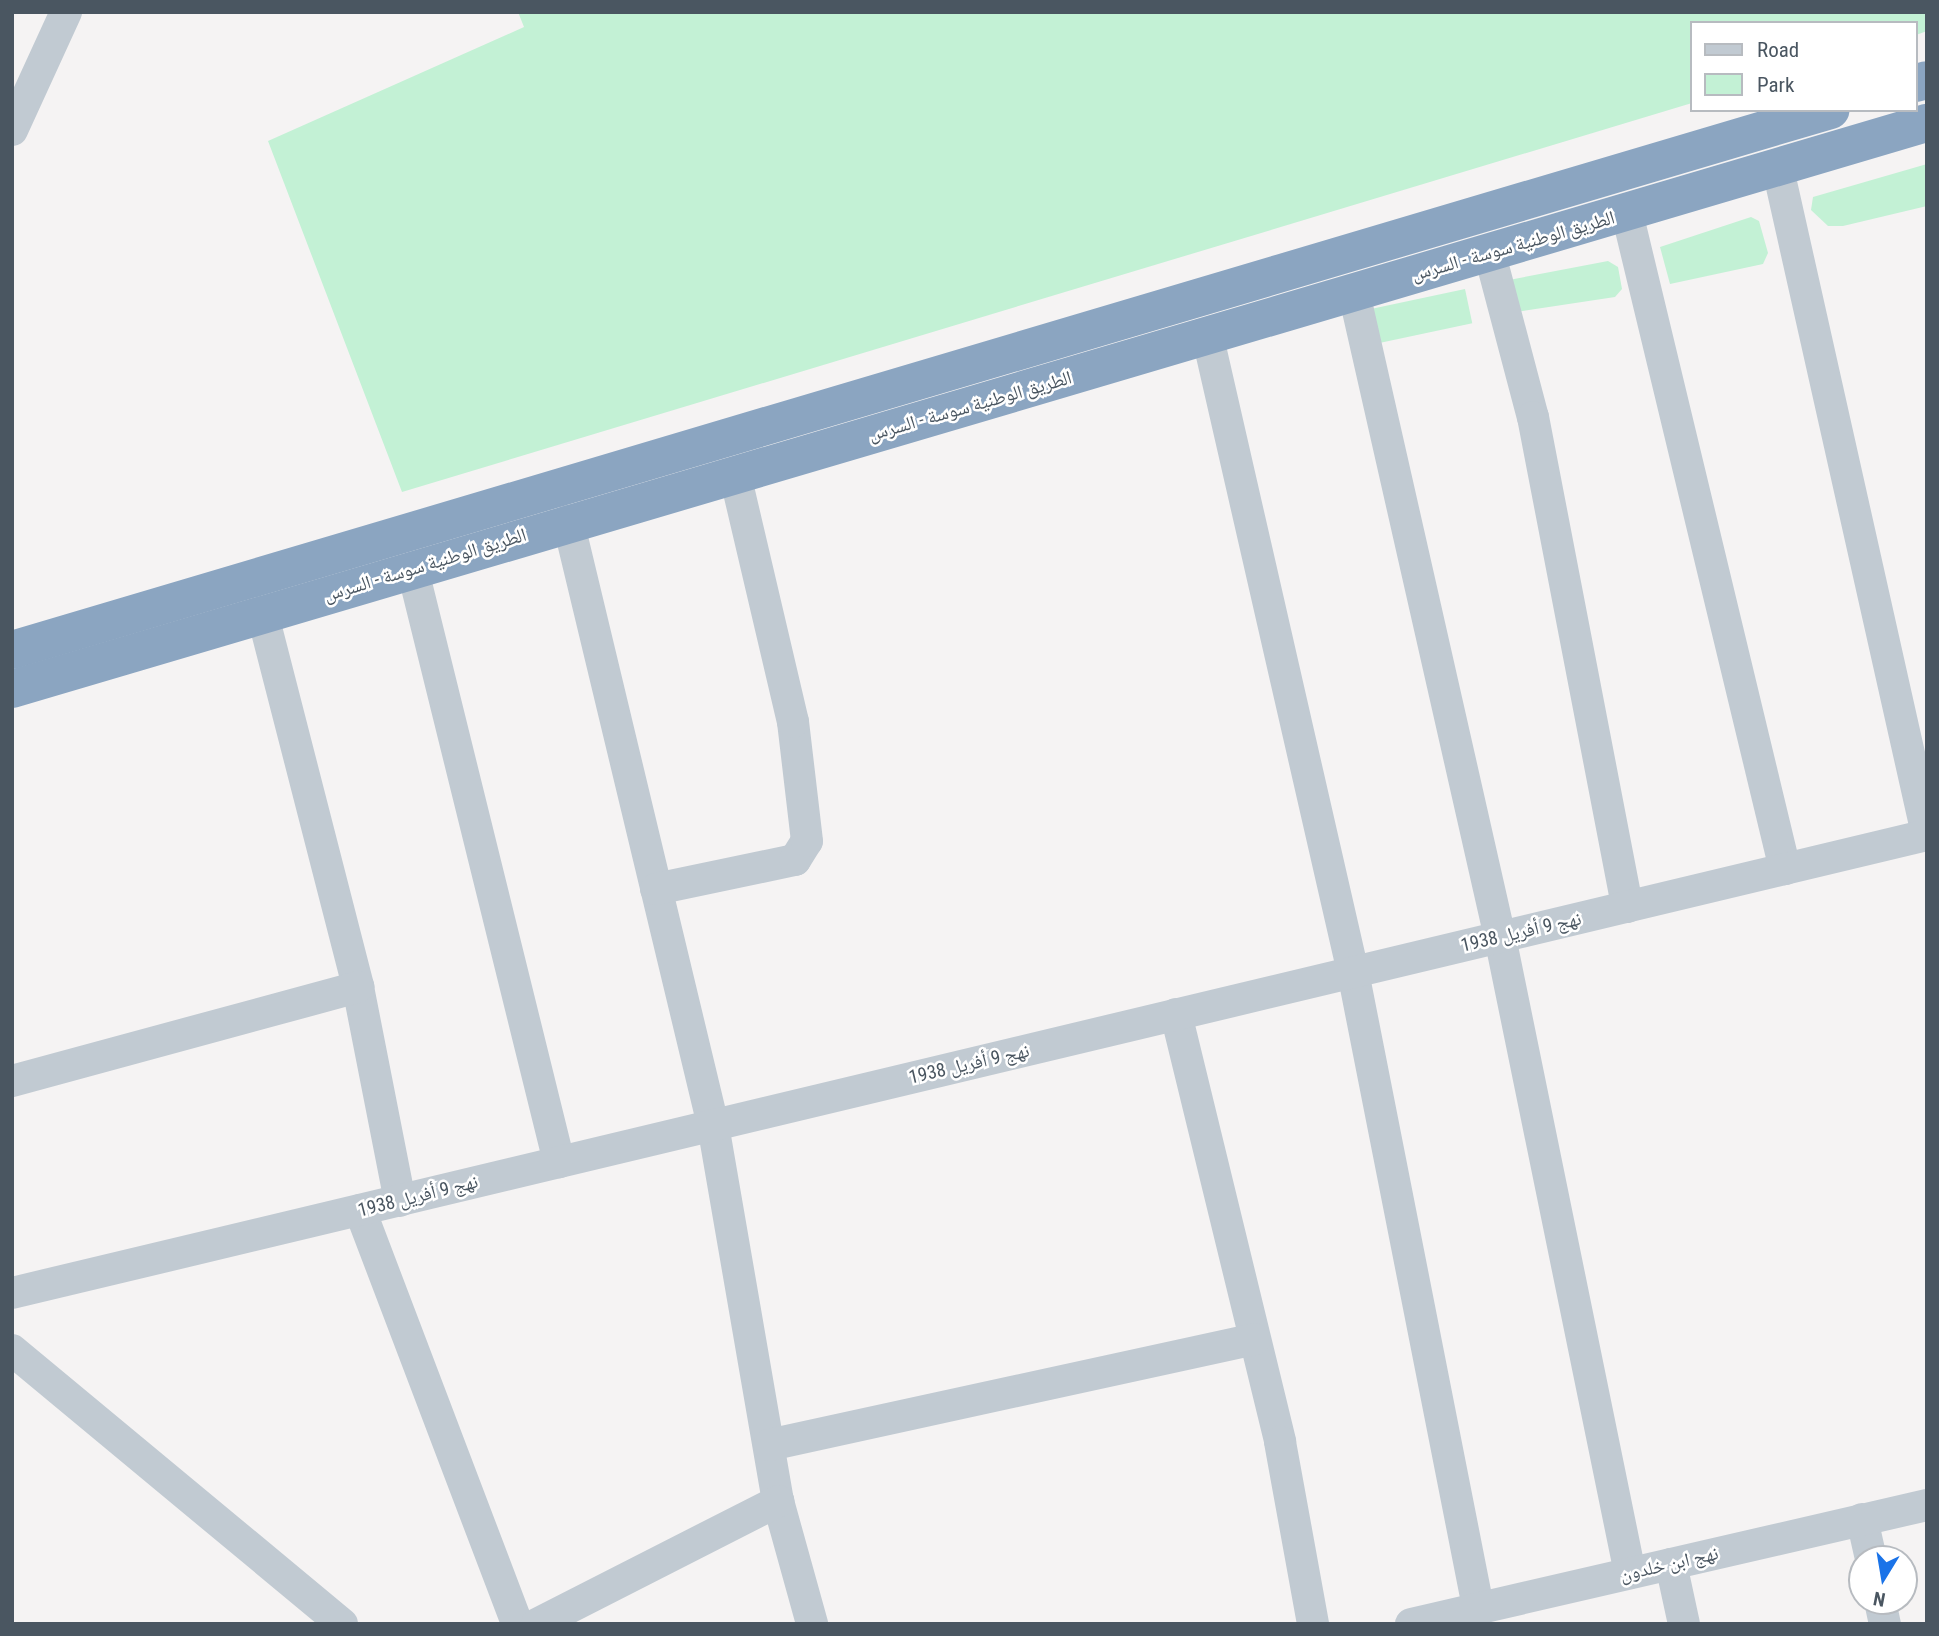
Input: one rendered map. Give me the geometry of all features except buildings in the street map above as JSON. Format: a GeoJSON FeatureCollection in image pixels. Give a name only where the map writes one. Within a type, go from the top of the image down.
{"type":"FeatureCollection","features":[{"type":"Feature","properties":{"kind":"highway","name":"الطريق الوطنية سوسة - السرس"},"geometry":{"type":"LineString","coordinates":[[12,650],[1823,112]]}},
{"type":"Feature","properties":{"kind":"highway","name":"الطريق الوطنية سوسة - السرس"},"geometry":{"type":"LineString","coordinates":[[12,689],[262,612],[413,571],[568,521],[1208,338],[1489,251],[1778,169],[1927,123]]}},
{"type":"Feature","properties":{"kind":"street"},"geometry":{"type":"LineString","coordinates":[[12,130],[66,12]]}},
{"type":"Feature","properties":{"kind":"street"},"geometry":{"type":"LineString","coordinates":[[1778,169],[1927,834]]}},
{"type":"Feature","properties":{"kind":"street"},"geometry":{"type":"LineString","coordinates":[[1627,213],[1785,869]]}},
{"type":"Feature","properties":{"kind":"street"},"geometry":{"type":"LineString","coordinates":[[1489,251],[1533,417],[1627,906]]}},
{"type":"Feature","properties":{"kind":"street"},"geometry":{"type":"LineString","coordinates":[[1354,293],[1500,937],[1630,1573]]}},
{"type":"Feature","properties":{"kind":"street"},"geometry":{"type":"LineString","coordinates":[[1208,338],[1353,972],[1469,1614]]}},
{"type":"Feature","properties":{"kind":"street"},"geometry":{"type":"LineString","coordinates":[[656,889],[795,860],[807,841],[793,722],[735,474]]}},
{"type":"Feature","properties":{"kind":"street"},"geometry":{"type":"LineString","coordinates":[[568,521],[713,1125],[778,1501],[812,1624]]}},
{"type":"Feature","properties":{"kind":"street"},"geometry":{"type":"LineString","coordinates":[[413,571],[559,1162]]}},
{"type":"Feature","properties":{"kind":"street"},"geometry":{"type":"LineString","coordinates":[[262,612],[358,987],[400,1201]]}},
{"type":"Feature","properties":{"kind":"street","name":"نهج 9 أفريل 1938"},"geometry":{"type":"LineString","coordinates":[[12,1293],[1927,834]]}},
{"type":"Feature","properties":{"kind":"street"},"geometry":{"type":"LineString","coordinates":[[12,1081],[358,987]]}},
{"type":"Feature","properties":{"kind":"street"},"geometry":{"type":"LineString","coordinates":[[1176,1014],[1255,1339],[1312,1624]]}},
{"type":"Feature","properties":{"kind":"street"},"geometry":{"type":"LineString","coordinates":[[360,1210],[517,1624]]}},
{"type":"Feature","properties":{"kind":"street"},"geometry":{"type":"LineString","coordinates":[[769,1445],[1255,1339]]}},
{"type":"Feature","properties":{"kind":"street"},"geometry":{"type":"LineString","coordinates":[[12,1350],[342,1624]]}},
{"type":"Feature","properties":{"kind":"street"},"geometry":{"type":"LineString","coordinates":[[537,1624],[778,1501]]}},
{"type":"Feature","properties":{"kind":"street","name":"نهج ابن خلدون"},"geometry":{"type":"LineString","coordinates":[[1411,1624],[1469,1614],[1630,1573],[1927,1505]]}},
{"type":"Feature","properties":{"kind":"street"},"geometry":{"type":"LineString","coordinates":[[1862,1519],[1868,1545]]}},
{"type":"Feature","properties":{"kind":"street"},"geometry":{"type":"LineString","coordinates":[[1671,1564],[1684,1624]]}},
{"type":"Feature","properties":{"kind":"green space"},"geometry":{"type":"Polygon","coordinates":[[[518,12],[1927,12],[1927,31],[1918,34],[1918,21],[1690,21],[1690,104],[402,492],[268,141],[524,27],[518,12]]]}},
{"type":"Feature","properties":{"kind":"green space"},"geometry":{"type":"Polygon","coordinates":[[[1927,164],[1927,206],[1843,226],[1828,226],[1811,210],[1813,197],[1927,164]]]}},
{"type":"Feature","properties":{"kind":"green space"},"geometry":{"type":"Polygon","coordinates":[[[1751,217],[1759,221],[1768,253],[1763,264],[1670,284],[1660,247],[1751,217]]]}},
{"type":"Feature","properties":{"kind":"green space"},"geometry":{"type":"Polygon","coordinates":[[[1608,261],[1618,267],[1622,289],[1615,297],[1516,312],[1509,280],[1608,261]]]}},
{"type":"Feature","properties":{"kind":"green space"},"geometry":{"type":"Polygon","coordinates":[[[1465,289],[1472,323],[1373,344],[1366,310],[1465,289]]]}}]}
